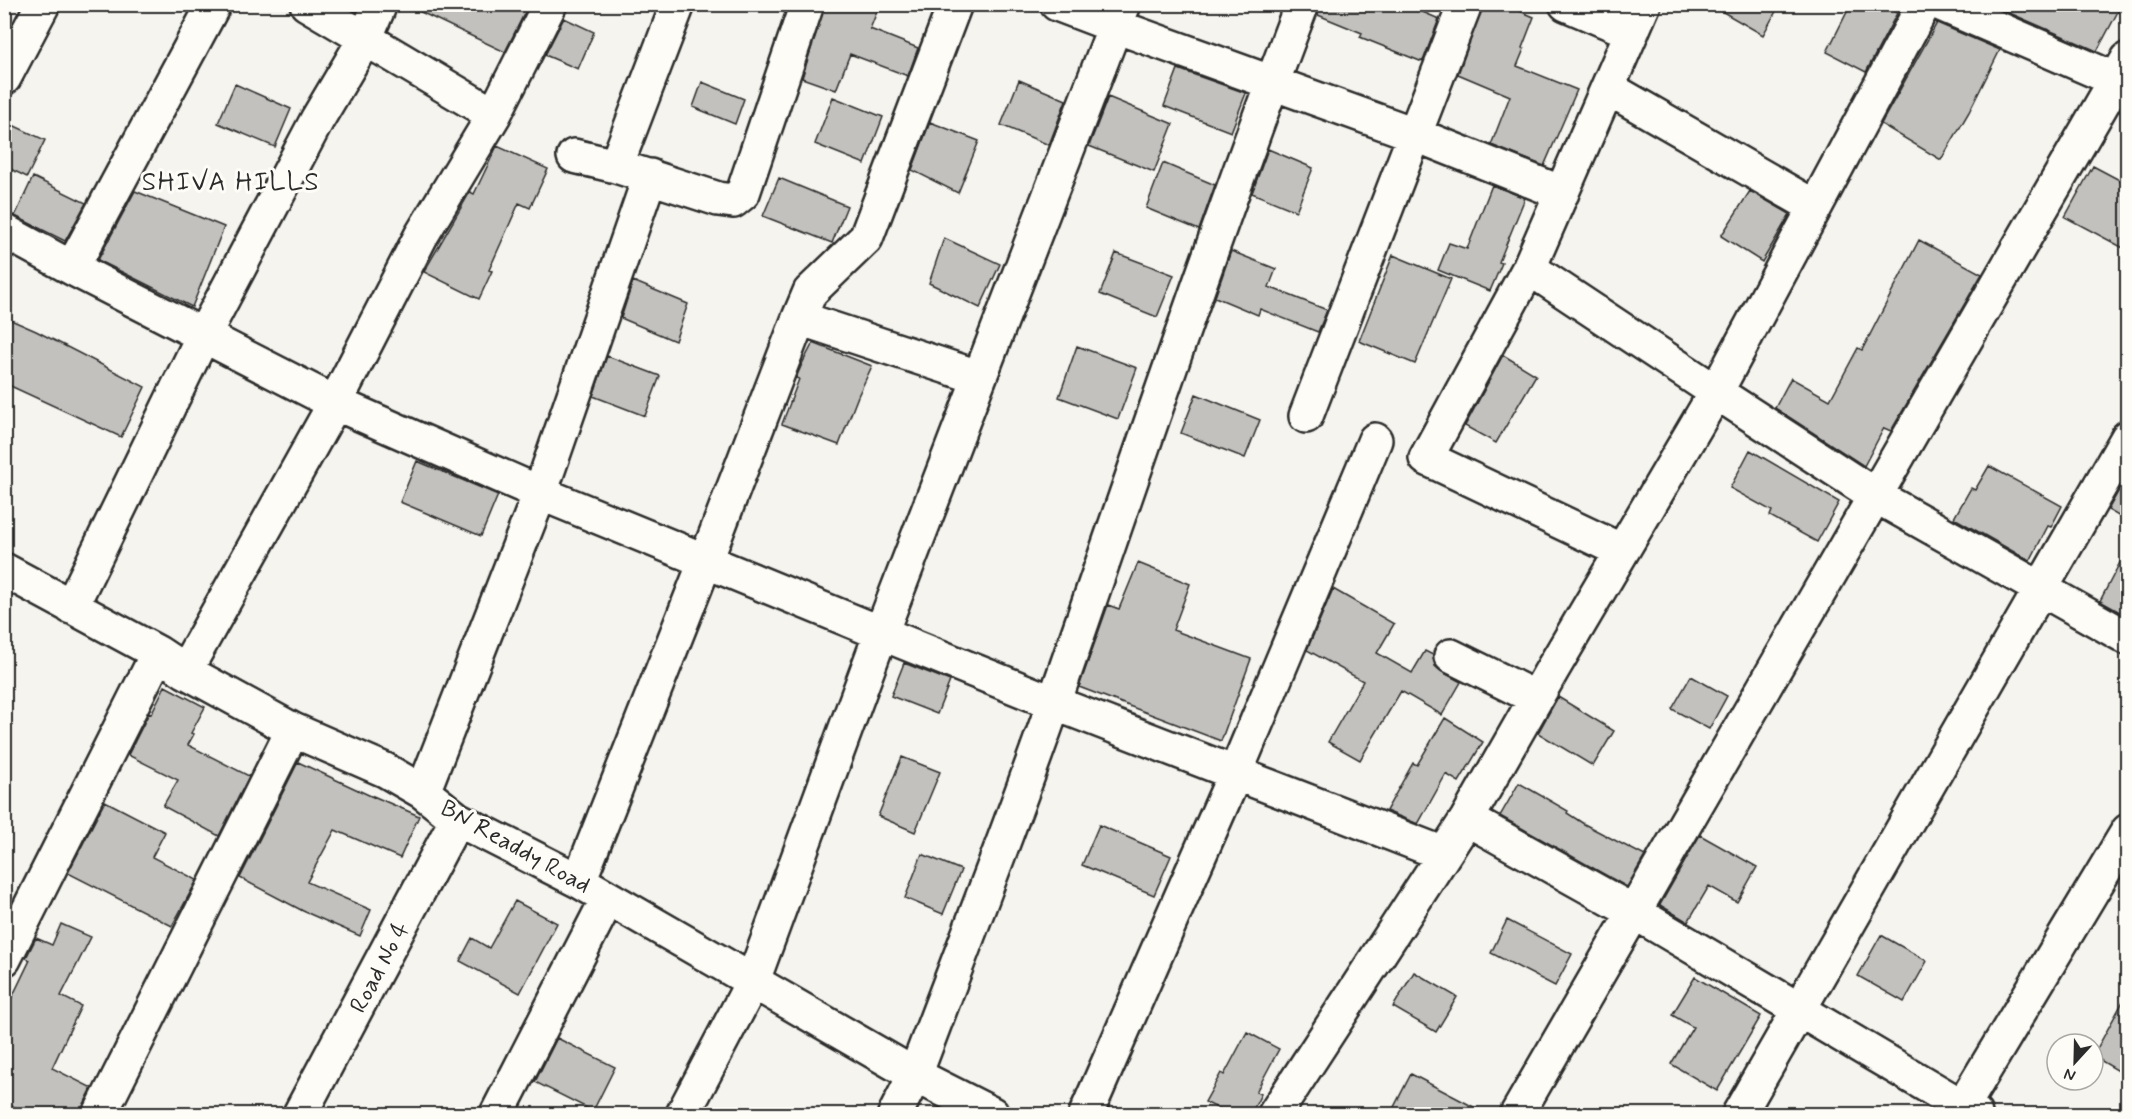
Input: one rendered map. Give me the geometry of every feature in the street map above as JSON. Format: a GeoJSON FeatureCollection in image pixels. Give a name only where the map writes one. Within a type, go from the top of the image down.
{"type":"FeatureCollection","features":[{"type":"Feature","properties":{"kind":"street"},"geometry":{"type":"LineString","coordinates":[[4,78],[43,4]]}},
{"type":"Feature","properties":{"kind":"street"},"geometry":{"type":"LineString","coordinates":[[72,268],[214,4]]}},
{"type":"Feature","properties":{"kind":"street"},"geometry":{"type":"LineString","coordinates":[[306,4],[494,115]]}},
{"type":"Feature","properties":{"kind":"street"},"geometry":{"type":"LineString","coordinates":[[71,607],[202,336],[317,120],[365,39],[380,4]]}},
{"type":"Feature","properties":{"kind":"street"},"geometry":{"type":"LineString","coordinates":[[185,671],[335,403],[421,236],[494,115],[550,4]]}},
{"type":"Feature","properties":{"kind":"street"},"geometry":{"type":"LineString","coordinates":[[616,166],[678,4]]}},
{"type":"Feature","properties":{"kind":"street"},"geometry":{"type":"LineString","coordinates":[[574,156],[650,176],[718,199],[733,201],[743,193],[807,4]]}},
{"type":"Feature","properties":{"kind":"street"},"geometry":{"type":"LineString","coordinates":[[579,881],[810,292],[866,238],[955,4]]}},
{"type":"Feature","properties":{"kind":"street"},"geometry":{"type":"LineString","coordinates":[[1057,4],[1119,15],[1272,83],[1414,134],[1562,193]]}},
{"type":"Feature","properties":{"kind":"street"},"geometry":{"type":"LineString","coordinates":[[895,1114],[915,1075],[1054,703],[1169,370],[1302,4]]}},
{"type":"Feature","properties":{"kind":"street"},"geometry":{"type":"LineString","coordinates":[[1306,416],[1465,4]]}},
{"type":"Feature","properties":{"kind":"street"},"geometry":{"type":"LineString","coordinates":[[1566,4],[1638,18],[1529,268],[1426,458],[1622,551]]}},
{"type":"Feature","properties":{"kind":"street"},"geometry":{"type":"LineString","coordinates":[[1275,1114],[1467,819],[1716,392],[1924,4]]}},
{"type":"Feature","properties":{"kind":"street"},"geometry":{"type":"LineString","coordinates":[[1517,1114],[2123,75],[1941,4]]}},
{"type":"Feature","properties":{"kind":"street"},"geometry":{"type":"LineString","coordinates":[[682,1114],[752,983],[978,377],[1119,15]]}},
{"type":"Feature","properties":{"kind":"street"},"geometry":{"type":"LineString","coordinates":[[1608,88],[1815,207]]}},
{"type":"Feature","properties":{"kind":"street"},"geometry":{"type":"LineString","coordinates":[[423,792],[540,493],[650,176]]}},
{"type":"Feature","properties":{"kind":"street"},"geometry":{"type":"LineString","coordinates":[[4,231],[202,336],[335,403],[540,493],[1054,703],[1444,854]]}},
{"type":"Feature","properties":{"kind":"street"},"geometry":{"type":"LineString","coordinates":[[1529,268],[1876,496],[2127,638]]}},
{"type":"Feature","properties":{"kind":"street"},"geometry":{"type":"LineString","coordinates":[[799,318],[978,377]]}},
{"type":"Feature","properties":{"kind":"street"},"geometry":{"type":"LineString","coordinates":[[1739,1114],[2127,437]]}},
{"type":"Feature","properties":{"kind":"street"},"geometry":{"type":"LineString","coordinates":[[1086,1114],[1235,774],[1374,440]]}},
{"type":"Feature","properties":{"kind":"street","name":"BN Readdy Road"},"geometry":{"type":"LineString","coordinates":[[4,570],[158,653],[185,671],[293,730],[385,770],[423,792],[457,819],[579,881],[752,983],[915,1075],[992,1114]]}},
{"type":"Feature","properties":{"kind":"street"},"geometry":{"type":"LineString","coordinates":[[4,959],[158,653]]}},
{"type":"Feature","properties":{"kind":"street"},"geometry":{"type":"LineString","coordinates":[[1451,657],[1536,698]]}},
{"type":"Feature","properties":{"kind":"street"},"geometry":{"type":"LineString","coordinates":[[100,1114],[293,730]]}},
{"type":"Feature","properties":{"kind":"street","name":"Road No 4"},"geometry":{"type":"LineString","coordinates":[[300,1114],[457,819]]}},
{"type":"Feature","properties":{"kind":"street"},"geometry":{"type":"LineString","coordinates":[[1467,819],[1634,912],[1965,1112],[2127,831]]}},
{"type":"Feature","properties":{"kind":"street"},"geometry":{"type":"LineString","coordinates":[[497,1114],[608,898]]}},
{"type":"Feature","properties":{"kind":"building"},"geometry":{"type":"Polygon","coordinates":[[[404,4],[529,4],[505,52],[404,4]]]}},
{"type":"Feature","properties":{"kind":"building"},"geometry":{"type":"Polygon","coordinates":[[[825,4],[880,4],[870,29],[918,48],[908,76],[850,54],[836,90],[802,78],[825,4]]]}},
{"type":"Feature","properties":{"kind":"building"},"geometry":{"type":"Polygon","coordinates":[[[1320,4],[1404,4],[1439,19],[1423,61],[1420,61],[1360,37],[1362,33],[1318,15],[1320,4]]]}},
{"type":"Feature","properties":{"kind":"building"},"geometry":{"type":"Polygon","coordinates":[[[1483,4],[1503,4],[1534,17],[1517,66],[1577,90],[1544,166],[1491,145],[1510,96],[1458,74],[1483,4]]]}},
{"type":"Feature","properties":{"kind":"building"},"geometry":{"type":"Polygon","coordinates":[[[1709,4],[1780,4],[1763,35],[1709,4]]]}},
{"type":"Feature","properties":{"kind":"building"},"geometry":{"type":"Polygon","coordinates":[[[1851,4],[1880,4],[1897,13],[1866,72],[1827,52],[1851,4]]]}},
{"type":"Feature","properties":{"kind":"building"},"geometry":{"type":"Polygon","coordinates":[[[1989,4],[2122,4],[2097,51],[1989,4]]]}},
{"type":"Feature","properties":{"kind":"building"},"geometry":{"type":"Polygon","coordinates":[[[564,18],[594,32],[578,69],[545,55],[564,18]]]}},
{"type":"Feature","properties":{"kind":"building"},"geometry":{"type":"Polygon","coordinates":[[[1937,23],[2000,50],[1969,112],[1941,160],[1881,124],[1937,23]]]}},
{"type":"Feature","properties":{"kind":"building"},"geometry":{"type":"Polygon","coordinates":[[[1178,69],[1246,93],[1231,132],[1164,106],[1178,69]]]}},
{"type":"Feature","properties":{"kind":"building"},"geometry":{"type":"Polygon","coordinates":[[[1019,80],[1066,100],[1049,145],[1001,125],[1019,80]]]}},
{"type":"Feature","properties":{"kind":"building"},"geometry":{"type":"Polygon","coordinates":[[[702,82],[744,99],[735,124],[693,107],[702,82]]]}},
{"type":"Feature","properties":{"kind":"building"},"geometry":{"type":"Polygon","coordinates":[[[235,84],[291,109],[275,147],[218,123],[235,84]]]}},
{"type":"Feature","properties":{"kind":"building"},"geometry":{"type":"Polygon","coordinates":[[[833,97],[883,117],[865,164],[815,144],[833,97]]]}},
{"type":"Feature","properties":{"kind":"building"},"geometry":{"type":"Polygon","coordinates":[[[1108,97],[1173,124],[1154,172],[1089,146],[1108,97]]]}},
{"type":"Feature","properties":{"kind":"building"},"geometry":{"type":"Polygon","coordinates":[[[4,121],[45,140],[27,177],[4,166],[4,121]]]}},
{"type":"Feature","properties":{"kind":"building"},"geometry":{"type":"Polygon","coordinates":[[[930,122],[979,141],[958,193],[912,170],[930,122]]]}},
{"type":"Feature","properties":{"kind":"building"},"geometry":{"type":"Polygon","coordinates":[[[497,146],[548,169],[530,208],[519,203],[489,270],[492,271],[479,299],[424,272],[470,192],[474,194],[497,146]]]}},
{"type":"Feature","properties":{"kind":"building"},"geometry":{"type":"Polygon","coordinates":[[[1268,149],[1313,168],[1296,211],[1252,193],[1268,149]]]}},
{"type":"Feature","properties":{"kind":"building"},"geometry":{"type":"Polygon","coordinates":[[[1163,163],[1215,185],[1199,230],[1146,208],[1163,163]]]}},
{"type":"Feature","properties":{"kind":"building"},"geometry":{"type":"Polygon","coordinates":[[[2093,166],[2127,184],[2127,250],[2065,217],[2093,166]]]}},
{"type":"Feature","properties":{"kind":"building"},"geometry":{"type":"Polygon","coordinates":[[[33,177],[86,203],[65,241],[15,216],[33,177]]]}},
{"type":"Feature","properties":{"kind":"building"},"geometry":{"type":"Polygon","coordinates":[[[779,178],[847,206],[832,243],[763,216],[779,178]]]}},
{"type":"Feature","properties":{"kind":"building"},"geometry":{"type":"Polygon","coordinates":[[[1492,185],[1525,198],[1490,291],[1438,270],[1449,243],[1467,249],[1492,185]]]}},
{"type":"Feature","properties":{"kind":"building"},"geometry":{"type":"Polygon","coordinates":[[[135,191],[224,227],[192,307],[98,260],[135,191]]]}},
{"type":"Feature","properties":{"kind":"building"},"geometry":{"type":"Polygon","coordinates":[[[1750,191],[1790,214],[1762,262],[1721,236],[1750,191]]]}},
{"type":"Feature","properties":{"kind":"building"},"geometry":{"type":"Polygon","coordinates":[[[944,238],[1000,264],[980,308],[929,283],[944,238]]]}},
{"type":"Feature","properties":{"kind":"building"},"geometry":{"type":"Polygon","coordinates":[[[1919,240],[1982,274],[1891,431],[1884,428],[1864,466],[1775,408],[1791,378],[1830,400],[1858,348],[1862,350],[1919,240]]]}},
{"type":"Feature","properties":{"kind":"building"},"geometry":{"type":"Polygon","coordinates":[[[1231,251],[1276,269],[1269,287],[1327,310],[1318,332],[1260,309],[1258,315],[1215,297],[1231,251]]]}},
{"type":"Feature","properties":{"kind":"building"},"geometry":{"type":"Polygon","coordinates":[[[1116,253],[1174,275],[1157,317],[1100,294],[1116,253]]]}},
{"type":"Feature","properties":{"kind":"building"},"geometry":{"type":"Polygon","coordinates":[[[1393,255],[1451,279],[1415,364],[1359,341],[1393,255]]]}},
{"type":"Feature","properties":{"kind":"building"},"geometry":{"type":"Polygon","coordinates":[[[633,281],[688,304],[675,341],[621,318],[633,281]]]}},
{"type":"Feature","properties":{"kind":"building"},"geometry":{"type":"Polygon","coordinates":[[[4,317],[145,387],[121,437],[4,383],[4,317]]]}},
{"type":"Feature","properties":{"kind":"building"},"geometry":{"type":"Polygon","coordinates":[[[813,343],[872,366],[839,445],[782,424],[799,379],[796,378],[813,343]]]}},
{"type":"Feature","properties":{"kind":"building"},"geometry":{"type":"Polygon","coordinates":[[[1077,346],[1137,368],[1118,419],[1059,397],[1077,346]]]}},
{"type":"Feature","properties":{"kind":"building"},"geometry":{"type":"Polygon","coordinates":[[[1503,355],[1536,375],[1496,443],[1465,426],[1503,355]]]}},
{"type":"Feature","properties":{"kind":"building"},"geometry":{"type":"Polygon","coordinates":[[[607,356],[660,376],[645,416],[593,396],[607,356]]]}},
{"type":"Feature","properties":{"kind":"building"},"geometry":{"type":"Polygon","coordinates":[[[1196,394],[1260,420],[1245,458],[1181,433],[1196,394]]]}},
{"type":"Feature","properties":{"kind":"building"},"geometry":{"type":"Polygon","coordinates":[[[1750,450],[1839,502],[1817,542],[1770,516],[1772,511],[1730,488],[1750,450]]]}},
{"type":"Feature","properties":{"kind":"building"},"geometry":{"type":"Polygon","coordinates":[[[417,461],[498,495],[481,536],[400,502],[417,461]]]}},
{"type":"Feature","properties":{"kind":"building"},"geometry":{"type":"Polygon","coordinates":[[[1989,466],[2062,506],[2051,527],[2048,526],[2030,561],[1954,518],[1971,488],[1975,490],[1989,466]]]}},
{"type":"Feature","properties":{"kind":"building"},"geometry":{"type":"Polygon","coordinates":[[[2127,476],[2127,521],[2108,510],[2127,476]]]}},
{"type":"Feature","properties":{"kind":"building"},"geometry":{"type":"Polygon","coordinates":[[[2127,549],[2127,616],[2100,601],[2127,549]]]}},
{"type":"Feature","properties":{"kind":"building"},"geometry":{"type":"Polygon","coordinates":[[[1138,563],[1190,584],[1173,630],[1251,659],[1221,741],[1079,687],[1108,605],[1119,609],[1138,563]]]}},
{"type":"Feature","properties":{"kind":"building"},"geometry":{"type":"Polygon","coordinates":[[[1333,589],[1394,624],[1377,653],[1412,673],[1425,651],[1433,655],[1435,666],[1461,682],[1442,715],[1401,691],[1360,760],[1328,742],[1363,681],[1307,650],[1333,589]]]}},
{"type":"Feature","properties":{"kind":"building"},"geometry":{"type":"Polygon","coordinates":[[[904,663],[950,681],[937,714],[891,696],[904,663]]]}},
{"type":"Feature","properties":{"kind":"building"},"geometry":{"type":"Polygon","coordinates":[[[1691,676],[1727,696],[1709,729],[1672,709],[1691,676]]]}},
{"type":"Feature","properties":{"kind":"building"},"geometry":{"type":"Polygon","coordinates":[[[165,686],[205,707],[191,733],[194,734],[188,745],[249,776],[219,836],[163,806],[178,780],[128,755],[165,686]]]}},
{"type":"Feature","properties":{"kind":"building"},"geometry":{"type":"Polygon","coordinates":[[[1558,697],[1614,731],[1593,766],[1538,733],[1558,697]]]}},
{"type":"Feature","properties":{"kind":"building"},"geometry":{"type":"Polygon","coordinates":[[[1445,718],[1483,742],[1459,782],[1446,774],[1418,824],[1386,811],[1413,763],[1417,765],[1445,718]]]}},
{"type":"Feature","properties":{"kind":"building"},"geometry":{"type":"Polygon","coordinates":[[[902,757],[940,772],[915,832],[878,816],[902,757]]]}},
{"type":"Feature","properties":{"kind":"building"},"geometry":{"type":"Polygon","coordinates":[[[298,762],[419,816],[400,858],[335,830],[307,882],[371,910],[360,936],[303,911],[240,878],[298,762]]]}},
{"type":"Feature","properties":{"kind":"building"},"geometry":{"type":"Polygon","coordinates":[[[1519,783],[1568,811],[1567,813],[1584,824],[1645,856],[1627,887],[1500,816],[1519,783]]]}},
{"type":"Feature","properties":{"kind":"building"},"geometry":{"type":"Polygon","coordinates":[[[105,801],[165,832],[152,857],[197,880],[172,926],[68,873],[105,801]]]}},
{"type":"Feature","properties":{"kind":"building"},"geometry":{"type":"Polygon","coordinates":[[[1099,825],[1171,856],[1154,895],[1082,865],[1099,825]]]}},
{"type":"Feature","properties":{"kind":"building"},"geometry":{"type":"Polygon","coordinates":[[[1700,835],[1757,867],[1737,902],[1709,886],[1688,922],[1660,905],[1700,835]]]}},
{"type":"Feature","properties":{"kind":"building"},"geometry":{"type":"Polygon","coordinates":[[[922,854],[961,870],[943,914],[905,898],[922,854]]]}},
{"type":"Feature","properties":{"kind":"building"},"geometry":{"type":"Polygon","coordinates":[[[515,901],[557,923],[520,993],[460,961],[472,938],[489,948],[515,901]]]}},
{"type":"Feature","properties":{"kind":"building"},"geometry":{"type":"Polygon","coordinates":[[[1507,920],[1572,954],[1555,986],[1491,953],[1507,920]]]}},
{"type":"Feature","properties":{"kind":"building"},"geometry":{"type":"Polygon","coordinates":[[[61,924],[91,937],[61,996],[81,1006],[52,1068],[92,1088],[81,1114],[29,1114],[4,1102],[4,1014],[30,960],[26,958],[36,938],[52,945],[61,924]]]}},
{"type":"Feature","properties":{"kind":"building"},"geometry":{"type":"Polygon","coordinates":[[[1881,935],[1927,961],[1904,1002],[1858,976],[1881,935]]]}},
{"type":"Feature","properties":{"kind":"building"},"geometry":{"type":"Polygon","coordinates":[[[1414,972],[1457,997],[1436,1032],[1393,1007],[1414,972]]]}},
{"type":"Feature","properties":{"kind":"building"},"geometry":{"type":"Polygon","coordinates":[[[1695,977],[1761,1016],[1717,1091],[1671,1064],[1693,1027],[1672,1015],[1695,977]]]}},
{"type":"Feature","properties":{"kind":"building"},"geometry":{"type":"Polygon","coordinates":[[[2127,994],[2127,1076],[2105,1063],[2105,1034],[2127,994]]]}},
{"type":"Feature","properties":{"kind":"building"},"geometry":{"type":"Polygon","coordinates":[[[1247,1032],[1279,1049],[1256,1092],[1261,1094],[1251,1114],[1229,1114],[1205,1102],[1221,1073],[1224,1075],[1247,1032]]]}},
{"type":"Feature","properties":{"kind":"building"},"geometry":{"type":"Polygon","coordinates":[[[557,1038],[615,1067],[593,1111],[535,1082],[557,1038]]]}},
{"type":"Feature","properties":{"kind":"building"},"geometry":{"type":"Polygon","coordinates":[[[1411,1074],[1487,1114],[1403,1114],[1393,1109],[1411,1074]]]}},
{"type":"Feature","properties":{"kind":"district","name":"SHIVA HILLS"},"geometry":{"type":"Point","coordinates":[231,181]}}]}
